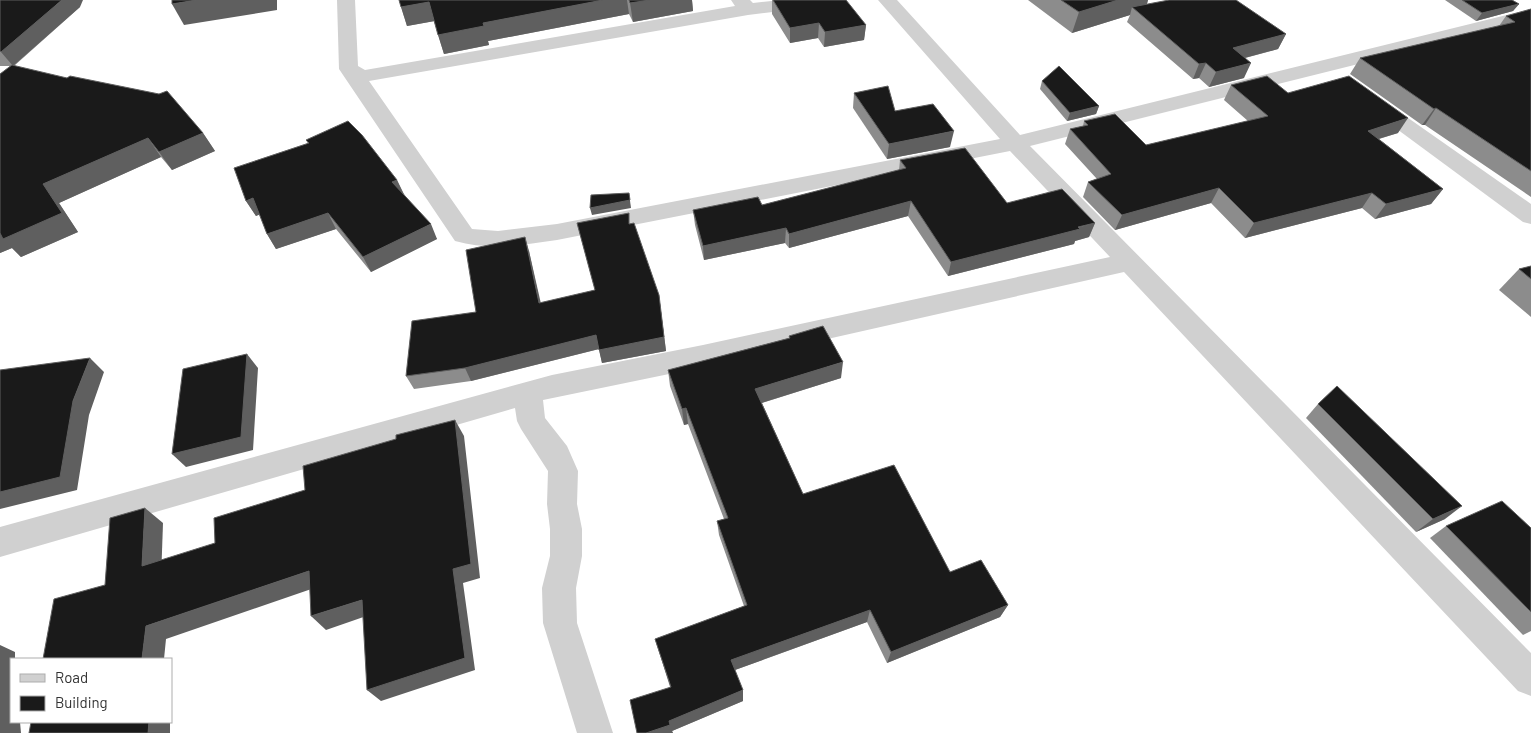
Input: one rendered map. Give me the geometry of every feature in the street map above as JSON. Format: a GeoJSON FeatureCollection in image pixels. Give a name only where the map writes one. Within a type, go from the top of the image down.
{"type":"FeatureCollection","features":[{"type":"Feature","properties":{"kind":"street"},"geometry":{"type":"LineString","coordinates":[[346,0],[349,71],[355,76],[464,235],[475,239],[557,232],[1015,143],[1531,15]]}},
{"type":"Feature","properties":{"kind":"street"},"geometry":{"type":"LineString","coordinates":[[355,76],[397,71],[744,4],[833,0]]}},
{"type":"Feature","properties":{"kind":"street"},"geometry":{"type":"LineString","coordinates":[[887,0],[1015,143],[1531,678]]}},
{"type":"Feature","properties":{"kind":"street"},"geometry":{"type":"LineString","coordinates":[[1322,66],[1531,216]]}},
{"type":"Feature","properties":{"kind":"street"},"geometry":{"type":"LineString","coordinates":[[0,542],[528,393],[1130,262]]}},
{"type":"Feature","properties":{"kind":"street"},"geometry":{"type":"LineString","coordinates":[[528,393],[531,421],[556,455],[563,471],[562,504],[566,529],[566,556],[559,588],[560,623],[595,733]]}},
{"type":"Feature","properties":{"kind":"building"},"geometry":{"type":"Polygon","coordinates":[[[0,0],[62,0],[1,52],[0,0]]]}},
{"type":"Feature","properties":{"kind":"building"},"geometry":{"type":"Polygon","coordinates":[[[172,0],[197,0],[172,4],[172,0]]]}},
{"type":"Feature","properties":{"kind":"building"},"geometry":{"type":"Polygon","coordinates":[[[399,0],[603,0],[483,23],[484,26],[438,35],[429,2],[401,7],[399,0]]]}},
{"type":"Feature","properties":{"kind":"building"},"geometry":{"type":"Polygon","coordinates":[[[629,0],[650,0],[630,3],[629,0]]]}},
{"type":"Feature","properties":{"kind":"building"},"geometry":{"type":"Polygon","coordinates":[[[773,0],[846,0],[866,25],[825,32],[819,23],[790,28],[773,0]]]}},
{"type":"Feature","properties":{"kind":"building"},"geometry":{"type":"Polygon","coordinates":[[[1061,0],[1118,0],[1079,12],[1061,0]]]}},
{"type":"Feature","properties":{"kind":"building"},"geometry":{"type":"Polygon","coordinates":[[[1169,0],[1236,0],[1286,34],[1233,48],[1251,63],[1216,72],[1206,63],[1199,64],[1132,7],[1169,0]]]}},
{"type":"Feature","properties":{"kind":"building"},"geometry":{"type":"Polygon","coordinates":[[[1462,0],[1512,0],[1519,4],[1482,13],[1462,0]]]}},
{"type":"Feature","properties":{"kind":"building"},"geometry":{"type":"Polygon","coordinates":[[[1531,9],[1531,171],[1436,108],[1434,109],[1360,58],[1515,22],[1506,16],[1531,9]]]}},
{"type":"Feature","properties":{"kind":"building"},"geometry":{"type":"Polygon","coordinates":[[[12,65],[67,78],[70,76],[159,94],[167,91],[203,133],[159,152],[148,138],[43,184],[62,213],[3,239],[0,233],[0,74],[12,65]]]}},
{"type":"Feature","properties":{"kind":"building"},"geometry":{"type":"Polygon","coordinates":[[[1059,66],[1099,106],[1070,113],[1042,81],[1059,66]]]}},
{"type":"Feature","properties":{"kind":"building"},"geometry":{"type":"Polygon","coordinates":[[[1267,76],[1288,93],[1349,76],[1408,118],[1368,131],[1443,189],[1386,204],[1372,193],[1254,223],[1219,188],[1122,215],[1088,182],[1111,174],[1070,129],[1088,125],[1084,121],[1115,114],[1146,145],[1268,116],[1231,85],[1267,76]]]}},
{"type":"Feature","properties":{"kind":"building"},"geometry":{"type":"Polygon","coordinates":[[[888,86],[895,111],[933,104],[954,131],[889,144],[854,93],[888,86]]]}},
{"type":"Feature","properties":{"kind":"building"},"geometry":{"type":"Polygon","coordinates":[[[348,121],[362,135],[397,180],[392,182],[431,224],[363,257],[328,213],[267,234],[253,198],[246,201],[234,168],[309,143],[306,140],[348,121]]]}},
{"type":"Feature","properties":{"kind":"building"},"geometry":{"type":"Polygon","coordinates":[[[965,148],[1007,203],[1062,189],[1095,223],[1078,227],[1080,229],[951,262],[911,201],[789,234],[786,228],[703,246],[693,210],[758,197],[762,205],[906,168],[900,160],[965,148]]]}},
{"type":"Feature","properties":{"kind":"building"},"geometry":{"type":"Polygon","coordinates":[[[629,193],[630,200],[590,208],[591,195],[629,193]]]}},
{"type":"Feature","properties":{"kind":"building"},"geometry":{"type":"Polygon","coordinates":[[[629,213],[629,224],[634,223],[659,295],[664,337],[599,350],[596,335],[465,368],[406,376],[412,321],[476,312],[466,250],[525,237],[539,303],[595,290],[577,223],[629,213]]]}},
{"type":"Feature","properties":{"kind":"building"},"geometry":{"type":"Polygon","coordinates":[[[1531,266],[1531,279],[1519,269],[1531,266]]]}},
{"type":"Feature","properties":{"kind":"building"},"geometry":{"type":"Polygon","coordinates":[[[823,326],[843,362],[755,389],[803,494],[894,465],[950,572],[981,560],[1008,605],[891,652],[870,610],[731,660],[743,690],[669,721],[670,725],[646,733],[637,733],[630,700],[671,687],[655,639],[747,605],[717,521],[728,518],[686,408],[682,409],[668,370],[790,338],[789,336],[823,326]]]}},
{"type":"Feature","properties":{"kind":"building"},"geometry":{"type":"Polygon","coordinates":[[[247,354],[241,437],[172,454],[183,369],[247,354]]]}},
{"type":"Feature","properties":{"kind":"building"},"geometry":{"type":"Polygon","coordinates":[[[90,358],[73,401],[60,477],[0,492],[0,370],[90,358]]]}},
{"type":"Feature","properties":{"kind":"building"},"geometry":{"type":"Polygon","coordinates":[[[1337,386],[1462,506],[1433,519],[1318,404],[1337,386]]]}},
{"type":"Feature","properties":{"kind":"building"},"geometry":{"type":"Polygon","coordinates":[[[455,420],[471,564],[453,569],[465,658],[367,690],[362,600],[311,616],[309,571],[146,626],[142,658],[43,658],[54,599],[105,585],[110,518],[145,508],[142,566],[215,543],[214,518],[305,490],[303,466],[396,439],[396,435],[455,420]]]}},
{"type":"Feature","properties":{"kind":"building"},"geometry":{"type":"Polygon","coordinates":[[[1502,501],[1531,528],[1531,612],[1446,526],[1502,501]]]}},
{"type":"Feature","properties":{"kind":"building"},"geometry":{"type":"Polygon","coordinates":[[[31,723],[149,723],[148,733],[29,733],[31,723]]]}}]}
